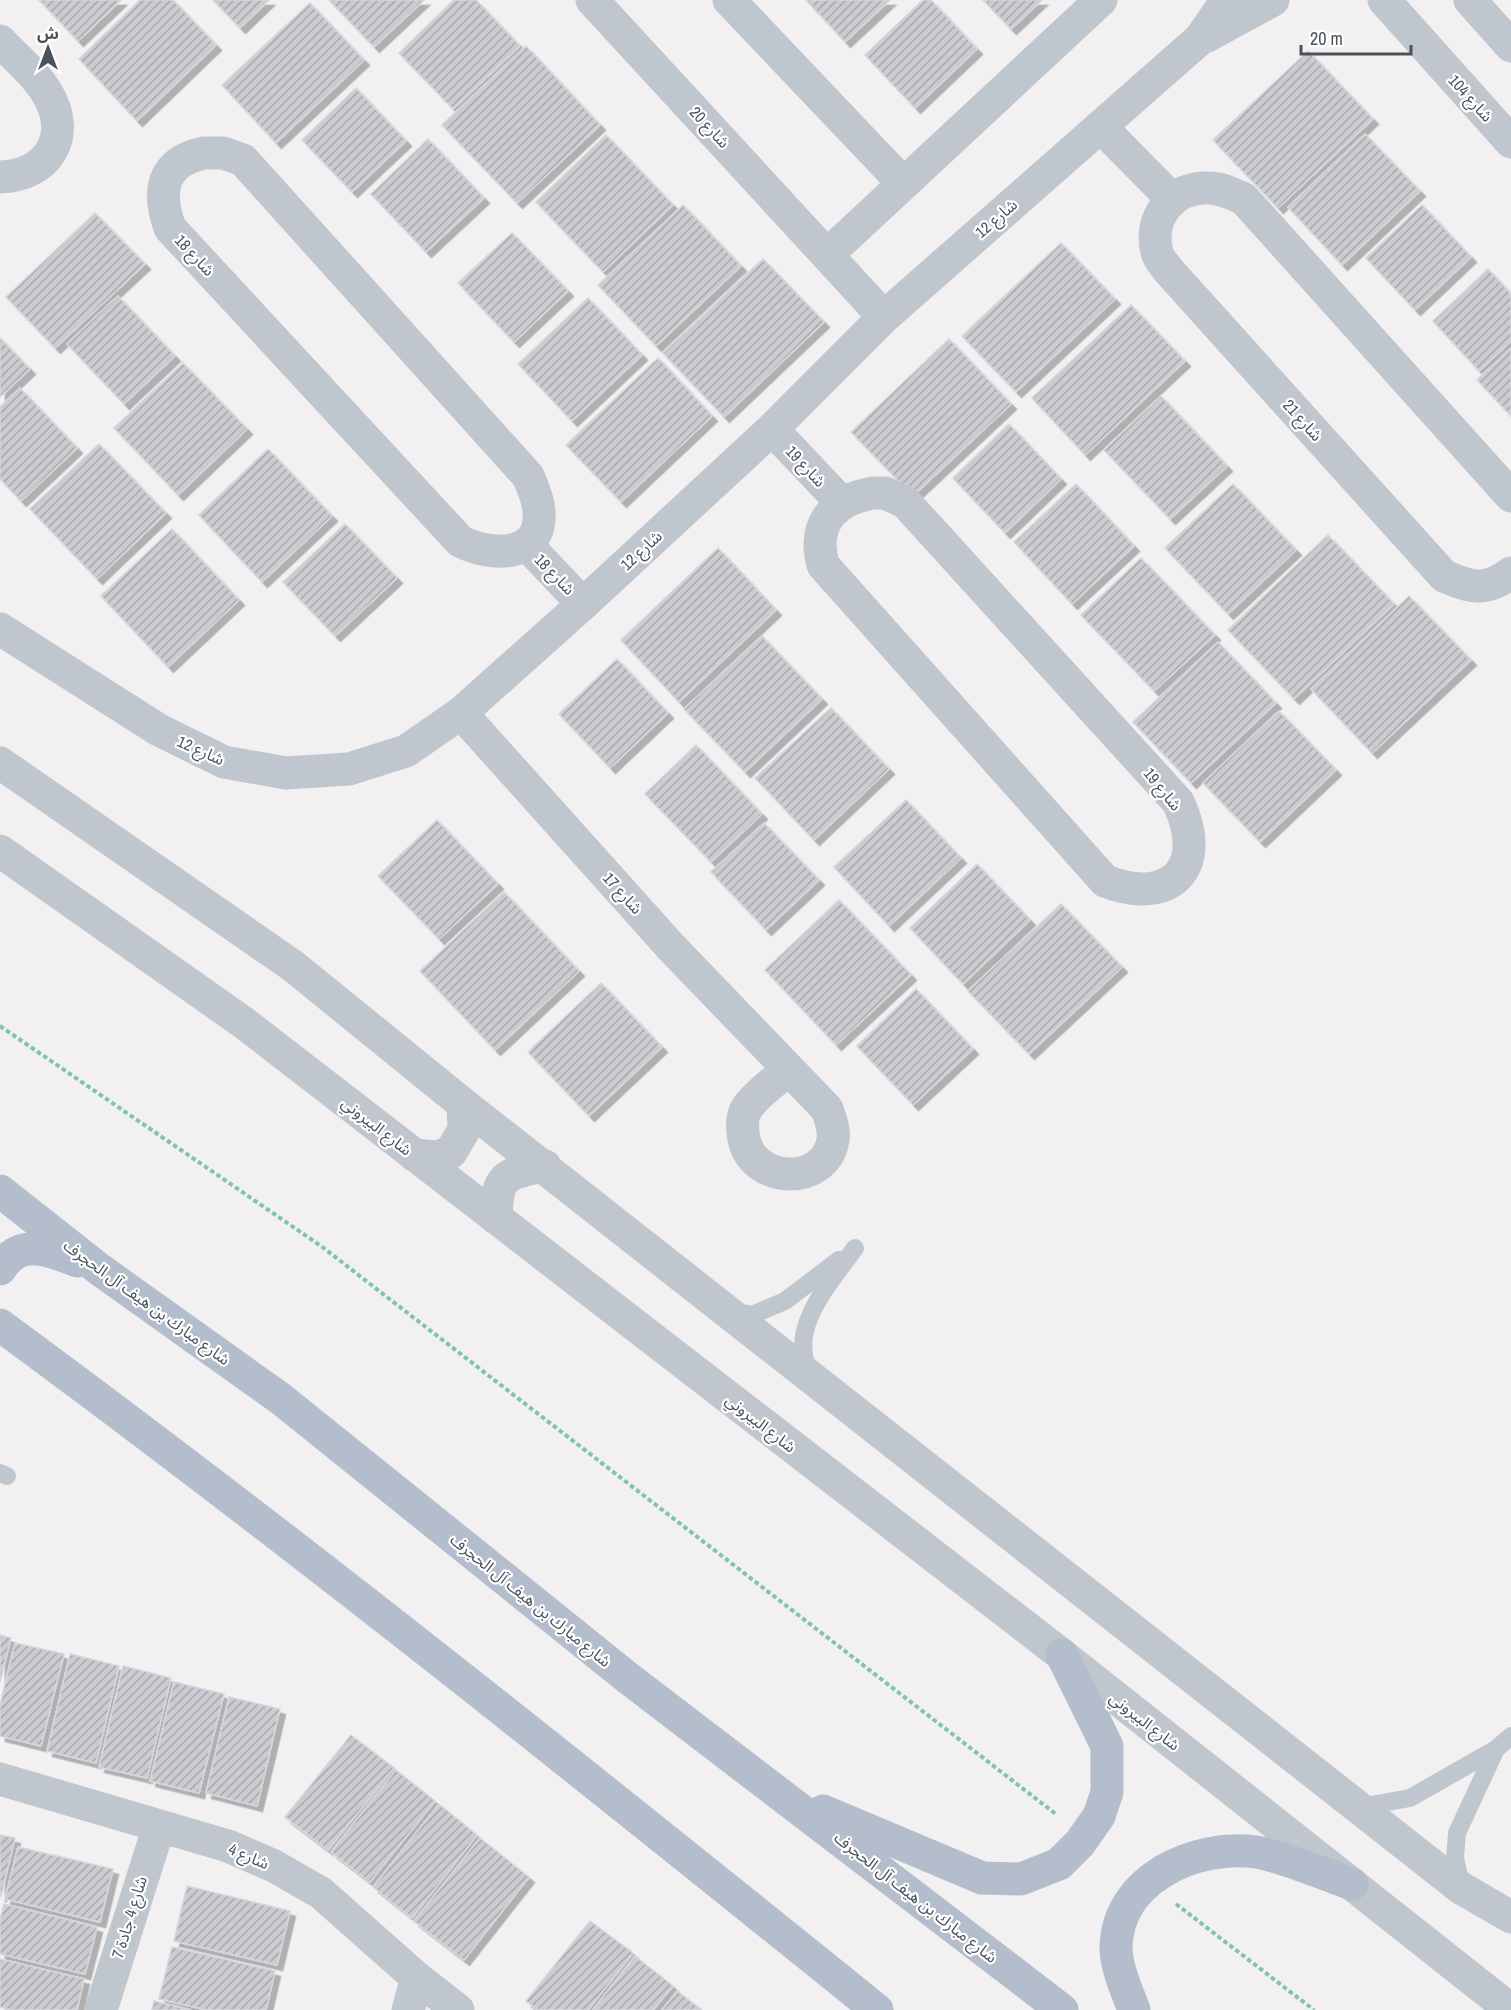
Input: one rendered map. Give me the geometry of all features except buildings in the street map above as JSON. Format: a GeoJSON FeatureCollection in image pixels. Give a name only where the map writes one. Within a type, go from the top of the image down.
{"type":"FeatureCollection","features":[{"type":"Feature","properties":{"kind":"main road","name":"شارع مبارك بن هيف آل الحجرف"},"geometry":{"type":"LineString","coordinates":[[0,1191],[99,1269],[281,1400],[628,1678],[1062,2010]]}},
{"type":"Feature","properties":{"kind":"main road"},"geometry":{"type":"LineString","coordinates":[[0,1269],[5,1261],[26,1249],[45,1248],[99,1269]]}},
{"type":"Feature","properties":{"kind":"main road"},"geometry":{"type":"LineString","coordinates":[[1,1324],[206,1477],[577,1768],[877,2010]]}},
{"type":"Feature","properties":{"kind":"main road"},"geometry":{"type":"LineString","coordinates":[[782,1794],[982,1878],[1021,1879],[1059,1864],[1085,1837],[1099,1816],[1107,1792],[1107,1746],[1062,1656]]}},
{"type":"Feature","properties":{"kind":"main road"},"geometry":{"type":"LineString","coordinates":[[1134,2010],[1121,1977],[1116,1949],[1121,1915],[1146,1881],[1182,1861],[1214,1852],[1257,1852],[1352,1884]]}},
{"type":"Feature","properties":{"kind":"street","name":"شارع 20"},"geometry":{"type":"LineString","coordinates":[[592,0],[884,317]]}},
{"type":"Feature","properties":{"kind":"street"},"geometry":{"type":"LineString","coordinates":[[729,0],[903,183]]}},
{"type":"Feature","properties":{"kind":"street"},"geometry":{"type":"LineString","coordinates":[[828,254],[1101,0]]}},
{"type":"Feature","properties":{"kind":"street","name":"شارع 12"},"geometry":{"type":"LineString","coordinates":[[1200,39],[1227,0]]}},
{"type":"Feature","properties":{"kind":"street","name":"شارع 12"},"geometry":{"type":"LineString","coordinates":[[0,629],[159,730],[224,762],[286,773],[349,769],[406,751],[461,713],[584,604],[772,429],[884,317],[1200,39],[1273,0]]}},
{"type":"Feature","properties":{"kind":"street","name":"شارع 104"},"geometry":{"type":"LineString","coordinates":[[1384,0],[1511,142]]}},
{"type":"Feature","properties":{"kind":"street"},"geometry":{"type":"LineString","coordinates":[[1470,0],[1511,46]]}},
{"type":"Feature","properties":{"kind":"street"},"geometry":{"type":"LineString","coordinates":[[0,41],[47,93],[56,116],[57,134],[52,151],[37,169],[19,176],[0,177]]}},
{"type":"Feature","properties":{"kind":"street"},"geometry":{"type":"LineString","coordinates":[[1101,127],[1171,198],[1193,189],[1209,188],[1226,191],[1244,199],[1511,496]]}},
{"type":"Feature","properties":{"kind":"street","name":"شارع 18"},"geometry":{"type":"LineString","coordinates":[[204,153],[223,153],[243,160],[528,476],[539,513],[538,528],[526,544],[513,551],[499,553],[480,550],[460,541],[170,228],[163,210],[162,192],[166,177],[174,166],[188,156],[204,153]]}},
{"type":"Feature","properties":{"kind":"street","name":"شارع 21"},"geometry":{"type":"LineString","coordinates":[[1171,198],[1156,222],[1155,237],[1157,254],[1169,271],[1444,576],[1464,585],[1481,587],[1498,582],[1511,573]]}},
{"type":"Feature","properties":{"kind":"street","name":"شارع 19"},"geometry":{"type":"LineString","coordinates":[[772,429],[841,502]]}},
{"type":"Feature","properties":{"kind":"street","name":"شارع 19"},"geometry":{"type":"LineString","coordinates":[[873,493],[885,493],[905,502],[1170,793],[1186,820],[1189,839],[1190,854],[1177,876],[1164,886],[1146,890],[1125,889],[1105,881],[823,565],[819,551],[820,534],[825,522],[841,502],[873,493]]}},
{"type":"Feature","properties":{"kind":"street","name":"شارع 18"},"geometry":{"type":"LineString","coordinates":[[526,544],[584,604]]}},
{"type":"Feature","properties":{"kind":"street","name":"شارع 17"},"geometry":{"type":"LineString","coordinates":[[461,713],[787,1070]]}},
{"type":"Feature","properties":{"kind":"street"},"geometry":{"type":"LineString","coordinates":[[0,763],[293,966],[462,1104],[545,1166],[1461,1888],[1511,1917]]}},
{"type":"Feature","properties":{"kind":"street","name":"شارع البيروني"},"geometry":{"type":"LineString","coordinates":[[0,851],[244,1023],[1062,1656],[1511,2010]]}},
{"type":"Feature","properties":{"kind":"street"},"geometry":{"type":"LineString","coordinates":[[414,1155],[436,1157],[451,1152],[464,1130],[462,1104]]}},
{"type":"Feature","properties":{"kind":"street"},"geometry":{"type":"LineString","coordinates":[[496,1218],[496,1192],[501,1182],[516,1171],[545,1166]]}},
{"type":"Feature","properties":{"kind":"street","name":"شارع 4"},"geometry":{"type":"LineString","coordinates":[[0,1779],[228,1846],[274,1866],[321,1893],[417,1978],[458,2010]]}},
{"type":"Feature","properties":{"kind":"street","name":"شارع 4 جادة 7"},"geometry":{"type":"LineString","coordinates":[[101,2010],[159,1826]]}},
{"type":"Feature","properties":{"kind":"street"},"geometry":{"type":"LineString","coordinates":[[408,2010],[417,1978]]}},
{"type":"Feature","properties":{"kind":"lane"},"geometry":{"type":"LineString","coordinates":[[727,1311],[752,1315],[785,1301],[855,1248],[809,1313],[801,1357],[815,1381]]}},
{"type":"Feature","properties":{"kind":"lane"},"geometry":{"type":"LineString","coordinates":[[1360,1807],[1410,1798],[1496,1749],[1511,1736]]}},
{"type":"Feature","properties":{"kind":"lane"},"geometry":{"type":"LineString","coordinates":[[1461,1888],[1455,1858],[1457,1833],[1496,1749]]}},
{"type":"Feature","properties":{"kind":"path"},"geometry":{"type":"LineString","coordinates":[[0,1026],[321,1246],[1085,1837]]}},
{"type":"Feature","properties":{"kind":"path"},"geometry":{"type":"LineString","coordinates":[[1146,1881],[1314,2010]]}}]}
